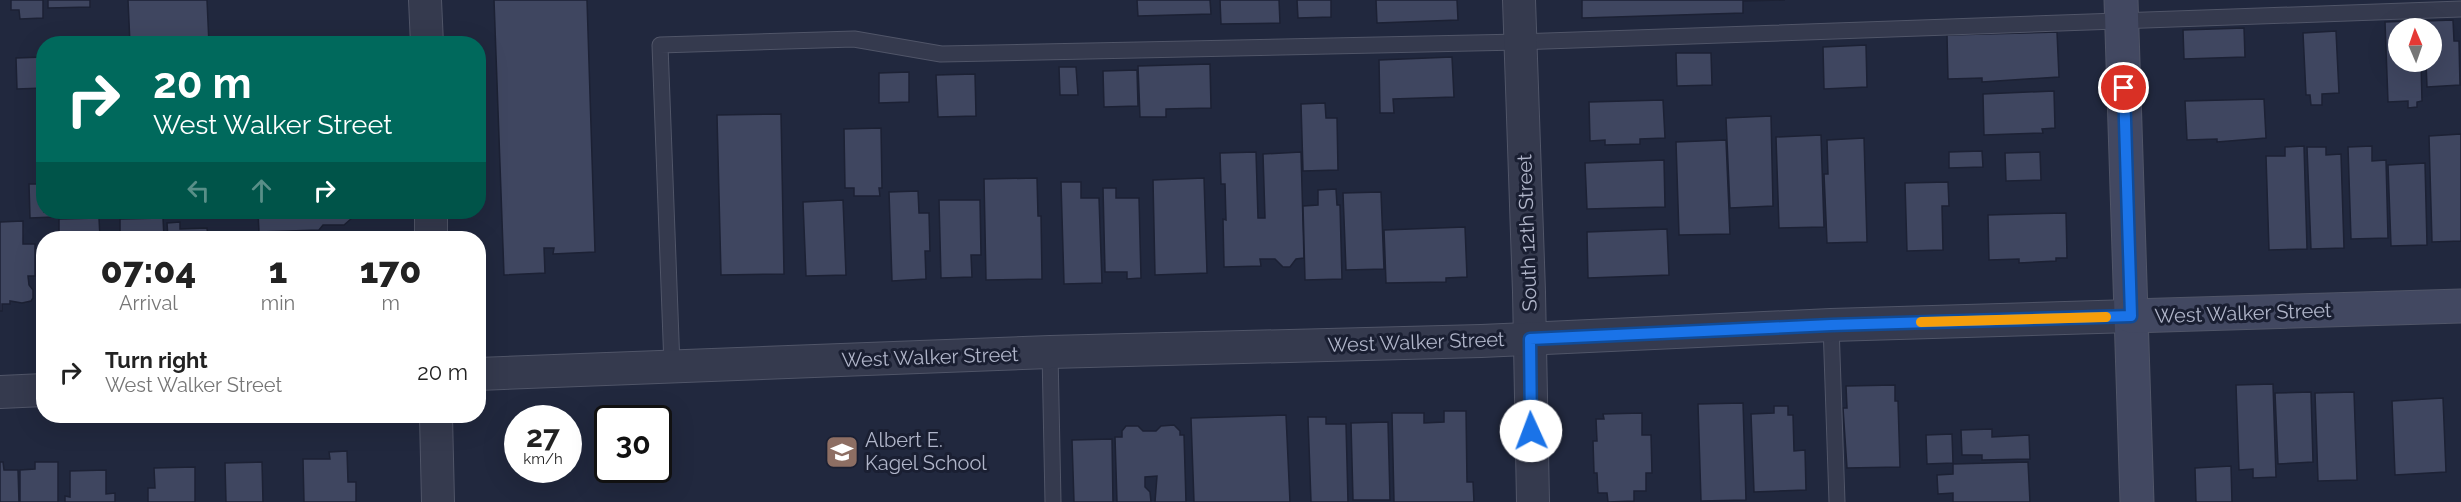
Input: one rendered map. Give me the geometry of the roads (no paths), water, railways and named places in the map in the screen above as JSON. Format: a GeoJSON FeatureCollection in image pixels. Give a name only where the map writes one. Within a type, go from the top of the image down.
{"type":"FeatureCollection","features":[{"type":"Feature","properties":{"kind":"street"},"geometry":{"type":"LineString","coordinates":[[425,0],[427,36]]}},
{"type":"Feature","properties":{"kind":"street","name":"South 12th Street"},"geometry":{"type":"LineString","coordinates":[[1519,0],[1533,502]]}},
{"type":"Feature","properties":{"kind":"street"},"geometry":{"type":"LineString","coordinates":[[2122,11],[2137,502]]}},
{"type":"Feature","properties":{"kind":"street","name":"West Walker Street"},"geometry":{"type":"LineString","coordinates":[[486,374],[1050,352],[1530,339],[1831,325],[2461,306]]}},
{"type":"Feature","properties":{"kind":"street"},"geometry":{"type":"LineString","coordinates":[[0,392],[36,390]]}},
{"type":"Feature","properties":{"kind":"street"},"geometry":{"type":"LineString","coordinates":[[436,423],[438,502]]}},
{"type":"Feature","properties":{"kind":"lane"},"geometry":{"type":"LineString","coordinates":[[672,366],[660,45],[854,39],[941,54],[1521,42],[2122,11],[2461,9]]}},
{"type":"Feature","properties":{"kind":"lane"},"geometry":{"type":"LineString","coordinates":[[1831,325],[1837,502]]}},
{"type":"Feature","properties":{"kind":"lane"},"geometry":{"type":"LineString","coordinates":[[1050,352],[1053,502]]}},
{"type":"Feature","properties":{"kind":"place","name":"Albert E. Kagel School"},"geometry":{"type":"Point","coordinates":[842,452]}}]}
